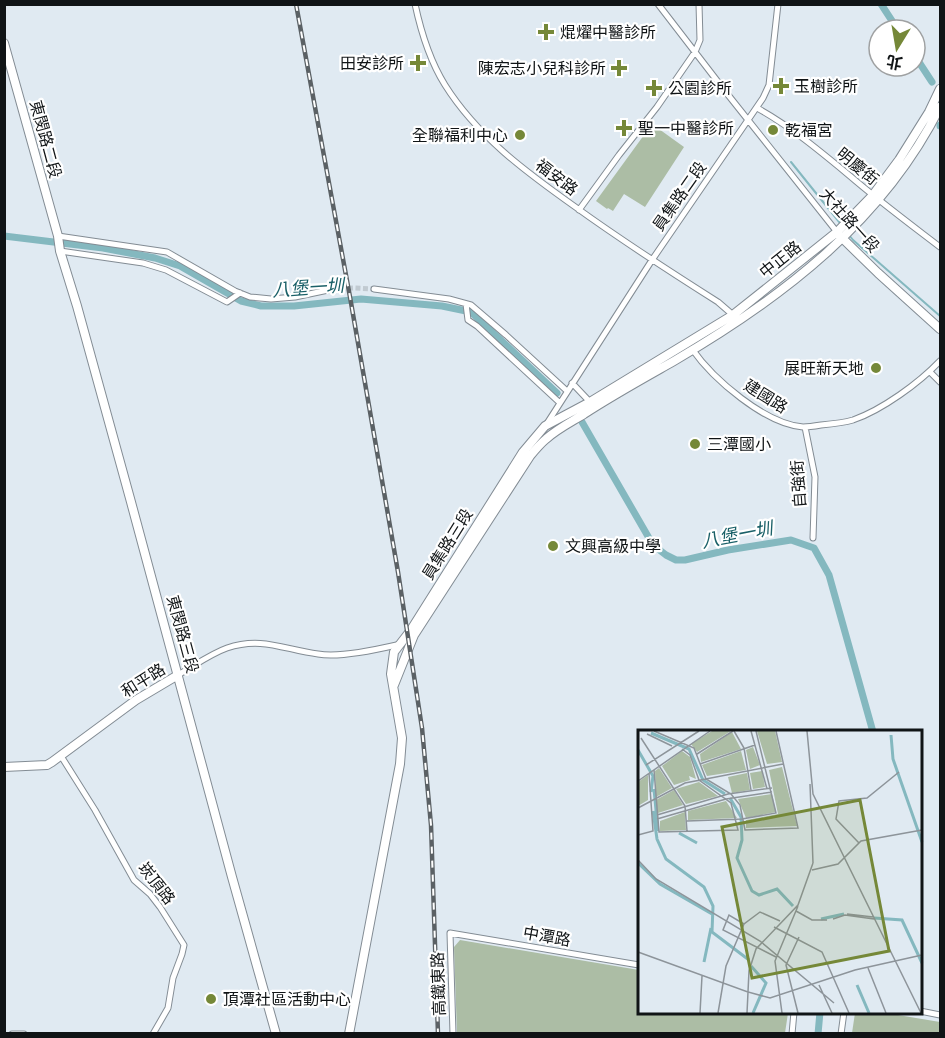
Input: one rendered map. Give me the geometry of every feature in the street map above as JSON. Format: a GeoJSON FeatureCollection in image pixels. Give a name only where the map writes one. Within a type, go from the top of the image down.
{"type":"FeatureCollection","features":[{"type":"Feature","properties":{"kind":"street","name":"福安路"},"geometry":{"type":"LineString","coordinates":[[415,4],[422,31],[445,85],[466,113],[500,150],[579,210],[718,302],[735,318]]}},
{"type":"Feature","properties":{"kind":"street","name":"大社路一段"},"geometry":{"type":"LineString","coordinates":[[658,4],[840,235],[940,329]]}},
{"type":"Feature","properties":{"kind":"street"},"geometry":{"type":"LineString","coordinates":[[579,210],[657,107],[695,52],[700,40],[699,4]]}},
{"type":"Feature","properties":{"kind":"street","name":"員集路二段"},"geometry":{"type":"LineString","coordinates":[[560,403],[652,260],[757,108],[769,85],[778,4]]}},
{"type":"Feature","properties":{"kind":"street","name":"東閔路二段"},"geometry":{"type":"LineString","coordinates":[[4,43],[59,244]]}},
{"type":"Feature","properties":{"kind":"street","name":"中正路"},"geometry":{"type":"LineString","coordinates":[[570,418],[587,412],[735,318],[840,235],[876,197],[938,105],[940,89]]}},
{"type":"Feature","properties":{"kind":"street","name":"明慶街"},"geometry":{"type":"LineString","coordinates":[[757,108],[793,132],[940,247]]}},
{"type":"Feature","properties":{"kind":"street"},"geometry":{"type":"LineString","coordinates":[[59,244],[166,270],[226,302],[240,293]]}},
{"type":"Feature","properties":{"kind":"street"},"geometry":{"type":"LineString","coordinates":[[59,244],[167,252],[250,297],[271,299],[296,297],[333,290]]}},
{"type":"Feature","properties":{"kind":"street","name":"東閔路三段"},"geometry":{"type":"LineString","coordinates":[[59,244],[276,1034]]}},
{"type":"Feature","properties":{"kind":"street"},"geometry":{"type":"LineString","coordinates":[[374,289],[448,299],[471,305],[567,391]]}},
{"type":"Feature","properties":{"kind":"street"},"geometry":{"type":"LineString","coordinates":[[466,304],[468,320],[560,403],[530,456]]}},
{"type":"Feature","properties":{"kind":"street","name":"中正路"},"geometry":{"type":"LineString","coordinates":[[570,418],[590,402],[690,347]]}},
{"type":"Feature","properties":{"kind":"street","name":"建國路"},"geometry":{"type":"LineString","coordinates":[[690,347],[698,359],[744,400],[787,424],[805,427],[833,424],[861,416],[887,403],[930,372],[940,361]]}},
{"type":"Feature","properties":{"kind":"street"},"geometry":{"type":"LineString","coordinates":[[930,372],[940,382]]}},
{"type":"Feature","properties":{"kind":"street"},"geometry":{"type":"LineString","coordinates":[[572,383],[590,402]]}},
{"type":"Feature","properties":{"kind":"street"},"geometry":{"type":"LineString","coordinates":[[545,426],[570,418]]}},
{"type":"Feature","properties":{"kind":"street"},"geometry":{"type":"LineString","coordinates":[[530,456],[570,418]]}},
{"type":"Feature","properties":{"kind":"street","name":"員集路三段"},"geometry":{"type":"LineString","coordinates":[[349,1034],[400,764],[402,738],[391,674],[394,652],[411,630],[523,452],[545,426]]}},
{"type":"Feature","properties":{"kind":"street","name":"自強街"},"geometry":{"type":"LineString","coordinates":[[805,427],[815,477],[813,538]]}},
{"type":"Feature","properties":{"kind":"street","name":"員集路三段"},"geometry":{"type":"LineString","coordinates":[[394,685],[412,637],[530,456]]}},
{"type":"Feature","properties":{"kind":"street","name":"和平路"},"geometry":{"type":"LineString","coordinates":[[4,767],[46,765],[136,700],[227,648],[270,643],[320,655],[345,654],[400,644],[412,637]]}},
{"type":"Feature","properties":{"kind":"street","name":"崁頂路"},"geometry":{"type":"LineString","coordinates":[[61,756],[95,810],[134,880],[150,894],[184,945],[173,978],[168,1008],[153,1034]]}},
{"type":"Feature","properties":{"kind":"street","name":"中潭路"},"geometry":{"type":"LineString","coordinates":[[450,933],[638,965]]}},
{"type":"Feature","properties":{"kind":"street","name":"高鐵東路"},"geometry":{"type":"LineString","coordinates":[[450,933],[453,1034]]}},
{"type":"Feature","properties":{"kind":"street"},"geometry":{"type":"LineString","coordinates":[[921,1011],[940,1015]]}},
{"type":"Feature","properties":{"kind":"street"},"geometry":{"type":"LineString","coordinates":[[792,1034],[794,1014]]}},
{"type":"Feature","properties":{"kind":"street"},"geometry":{"type":"LineString","coordinates":[[841,1034],[844,1014]]}},
{"type":"Feature","properties":{"kind":"street"},"geometry":{"type":"LineString","coordinates":[[12,1034],[24,1034]]}},
{"type":"Feature","properties":{"kind":"green space"},"geometry":{"type":"Polygon","coordinates":[[[652,124],[684,147],[645,207],[624,194],[613,211],[607,209],[596,201],[652,124]]]}},
{"type":"Feature","properties":{"kind":"green space"},"geometry":{"type":"Polygon","coordinates":[[[460,940],[638,970],[638,1014],[788,1014],[785,1033],[457,1033],[454,947],[460,940]]]}},
{"type":"Feature","properties":{"kind":"green space"},"geometry":{"type":"Polygon","coordinates":[[[855,1014],[892,1014],[940,1022],[940,1033],[852,1033],[855,1014]]]}},
{"type":"Feature","properties":{"kind":"waterway"},"geometry":{"type":"LineString","coordinates":[[881,4],[890,18]]}},
{"type":"Feature","properties":{"kind":"waterway"},"geometry":{"type":"LineString","coordinates":[[927,74],[932,82]]}},
{"type":"Feature","properties":{"kind":"waterway"},"geometry":{"type":"LineString","coordinates":[[791,162],[840,223]]}},
{"type":"Feature","properties":{"kind":"waterway"},"geometry":{"type":"LineString","coordinates":[[849,235],[940,316]]}},
{"type":"Feature","properties":{"kind":"waterway","name":"八堡一圳"},"geometry":{"type":"LineString","coordinates":[[4,236],[103,248],[155,258],[180,266],[241,301],[261,306],[294,306],[361,299],[442,306],[471,312],[557,393]]}},
{"type":"Feature","properties":{"kind":"waterway","name":"八堡一圳"},"geometry":{"type":"LineString","coordinates":[[582,422],[653,545],[666,555],[676,560],[685,560],[728,550],[791,540],[814,548],[829,575],[872,730]]}},
{"type":"Feature","properties":{"kind":"waterway","name":"八堡一圳"},"geometry":{"type":"LineString","coordinates":[[818,1034],[820,1014]]}},
{"type":"Feature","properties":{"kind":"tunnel"},"geometry":{"type":"LineString","coordinates":[[333,289],[374,289]]}},
{"type":"Feature","properties":{"kind":"railway"},"geometry":{"type":"LineString","coordinates":[[296,4],[398,572],[422,728],[431,825],[438,1034]]}},
{"type":"Feature","properties":{"kind":"place","name":"焜燿中醫診所"},"geometry":{"type":"Point","coordinates":[546,32]}},
{"type":"Feature","properties":{"kind":"place","name":"田安診所"},"geometry":{"type":"Point","coordinates":[418,63]}},
{"type":"Feature","properties":{"kind":"place","name":"陳宏志小兒科診所"},"geometry":{"type":"Point","coordinates":[619,68]}},
{"type":"Feature","properties":{"kind":"place","name":"玉樹診所"},"geometry":{"type":"Point","coordinates":[781,86]}},
{"type":"Feature","properties":{"kind":"place","name":"公園診所"},"geometry":{"type":"Point","coordinates":[654,88]}},
{"type":"Feature","properties":{"kind":"place","name":"聖一中醫診所"},"geometry":{"type":"Point","coordinates":[624,128]}},
{"type":"Feature","properties":{"kind":"place","name":"乾福宮"},"geometry":{"type":"Point","coordinates":[773,130]}},
{"type":"Feature","properties":{"kind":"place","name":"全聯福利中心"},"geometry":{"type":"Point","coordinates":[520,135]}},
{"type":"Feature","properties":{"kind":"place","name":"展旺新天地"},"geometry":{"type":"Point","coordinates":[876,368]}},
{"type":"Feature","properties":{"kind":"place","name":"三潭國小"},"geometry":{"type":"Point","coordinates":[695,444]}},
{"type":"Feature","properties":{"kind":"place","name":"文興高級中學"},"geometry":{"type":"Point","coordinates":[553,546]}},
{"type":"Feature","properties":{"kind":"place","name":"頂潭社區活動中心"},"geometry":{"type":"Point","coordinates":[211,999]}}]}
